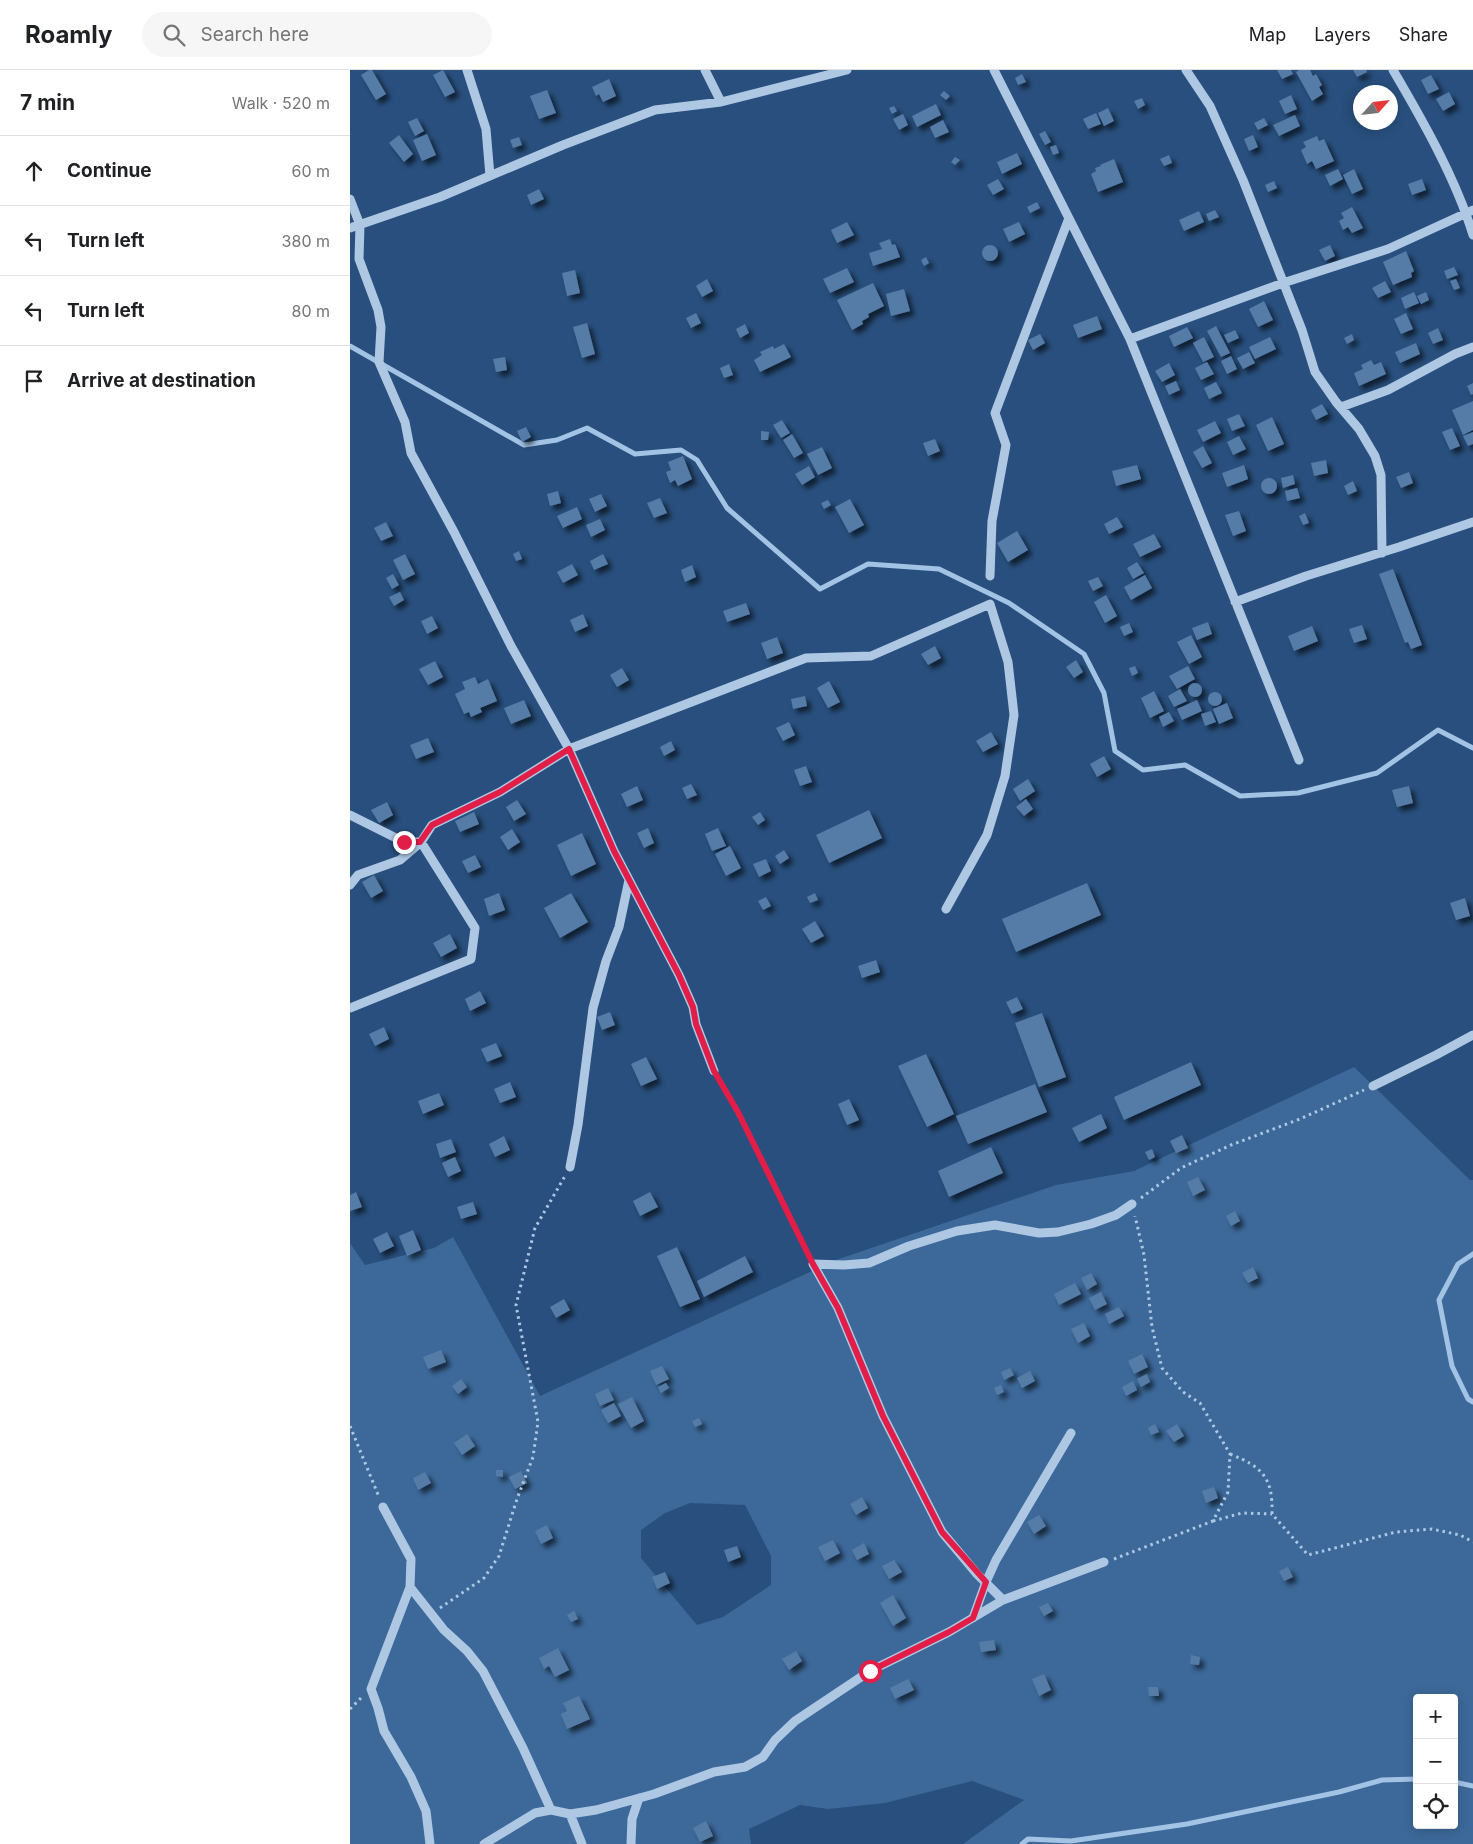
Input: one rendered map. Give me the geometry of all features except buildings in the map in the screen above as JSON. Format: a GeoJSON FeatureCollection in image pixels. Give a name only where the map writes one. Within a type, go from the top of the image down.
{"type":"FeatureCollection","features":[{"type":"Feature","properties":{"kind":"street"},"geometry":{"type":"LineString","coordinates":[[467,70],[486,129],[490,176]]}},
{"type":"Feature","properties":{"kind":"street"},"geometry":{"type":"LineString","coordinates":[[705,70],[721,102]]}},
{"type":"Feature","properties":{"kind":"street"},"geometry":{"type":"LineString","coordinates":[[350,228],[440,197],[563,145],[655,110],[721,102],[831,72],[848,70]]}},
{"type":"Feature","properties":{"kind":"street"},"geometry":{"type":"LineString","coordinates":[[994,70],[1130,339],[1299,760]]}},
{"type":"Feature","properties":{"kind":"street"},"geometry":{"type":"LineString","coordinates":[[1186,70],[1210,106],[1244,180],[1302,330],[1315,372],[1359,430],[1376,456],[1381,475],[1382,553]]}},
{"type":"Feature","properties":{"kind":"street"},"geometry":{"type":"LineString","coordinates":[[1393,70],[1470,212],[1473,235]]}},
{"type":"Feature","properties":{"kind":"street"},"geometry":{"type":"LineString","coordinates":[[350,199],[360,225],[359,259],[378,310],[381,326],[379,362],[406,422],[411,453],[454,532],[511,646],[569,749],[614,851],[679,975],[693,1007],[696,1024],[714,1071]]}},
{"type":"Feature","properties":{"kind":"street"},"geometry":{"type":"LineString","coordinates":[[1130,339],[1283,283],[1388,249],[1470,212]]}},
{"type":"Feature","properties":{"kind":"street"},"geometry":{"type":"LineString","coordinates":[[990,576],[992,521],[1006,445],[995,413],[1069,218]]}},
{"type":"Feature","properties":{"kind":"street"},"geometry":{"type":"LineString","coordinates":[[1341,407],[1388,390],[1455,354],[1473,347]]}},
{"type":"Feature","properties":{"kind":"street"},"geometry":{"type":"LineString","coordinates":[[1235,602],[1306,576],[1473,522]]}},
{"type":"Feature","properties":{"kind":"street"},"geometry":{"type":"LineString","coordinates":[[350,885],[358,875],[400,860],[420,842],[432,825],[500,792],[569,749],[806,658],[871,656],[990,604],[1008,662],[1014,715],[1013,723],[1005,776],[987,835],[946,909]]}},
{"type":"Feature","properties":{"kind":"street"},"geometry":{"type":"LineString","coordinates":[[350,815],[404,842],[420,842]]}},
{"type":"Feature","properties":{"kind":"street"},"geometry":{"type":"LineString","coordinates":[[350,1008],[471,959],[475,928],[420,842]]}},
{"type":"Feature","properties":{"kind":"street"},"geometry":{"type":"LineString","coordinates":[[570,1167],[578,1125],[593,1008],[606,961],[619,927],[629,880]]}},
{"type":"Feature","properties":{"kind":"street"},"geometry":{"type":"LineString","coordinates":[[1374,1086],[1473,1034]]}},
{"type":"Feature","properties":{"kind":"street"},"geometry":{"type":"LineString","coordinates":[[813,1264],[844,1265],[869,1263],[909,1246],[957,1232],[995,1225],[1038,1233],[1058,1232],[1116,1215],[1132,1204]]}},
{"type":"Feature","properties":{"kind":"street"},"geometry":{"type":"LineString","coordinates":[[813,1264],[838,1308],[883,1416],[942,1532],[1003,1600]]}},
{"type":"Feature","properties":{"kind":"street"},"geometry":{"type":"LineString","coordinates":[[973,1618],[986,1582],[1024,1511],[1071,1434]]}},
{"type":"Feature","properties":{"kind":"street"},"geometry":{"type":"LineString","coordinates":[[383,1507],[411,1559],[410,1587],[371,1690],[384,1731],[411,1778],[426,1811],[430,1844]]}},
{"type":"Feature","properties":{"kind":"street"},"geometry":{"type":"LineString","coordinates":[[484,1844],[535,1813],[551,1810],[570,1814],[596,1810],[639,1798],[714,1772],[746,1767],[763,1757],[775,1740],[795,1721],[870,1671],[949,1632],[1003,1600],[1104,1562]]}},
{"type":"Feature","properties":{"kind":"street"},"geometry":{"type":"LineString","coordinates":[[410,1587],[444,1630],[467,1650],[483,1671],[523,1748],[551,1810]]}},
{"type":"Feature","properties":{"kind":"street"},"geometry":{"type":"LineString","coordinates":[[631,1844],[632,1819],[639,1798]]}},
{"type":"Feature","properties":{"kind":"street"},"geometry":{"type":"LineString","coordinates":[[570,1814],[582,1844]]}},
{"type":"Feature","properties":{"kind":"path"},"geometry":{"type":"LineString","coordinates":[[714,1071],[768,1170],[813,1264]]}},
{"type":"Feature","properties":{"kind":"path"},"geometry":{"type":"LineString","coordinates":[[1213,1521],[1228,1492],[1230,1454],[1200,1403],[1183,1392],[1162,1368],[1152,1326],[1144,1255],[1132,1204],[1181,1168],[1231,1145],[1300,1119],[1374,1086]]}},
{"type":"Feature","properties":{"kind":"path"},"geometry":{"type":"LineString","coordinates":[[431,1613],[484,1578],[499,1556],[533,1457],[538,1422],[516,1305],[535,1228],[570,1167]]}},
{"type":"Feature","properties":{"kind":"path"},"geometry":{"type":"LineString","coordinates":[[350,1426],[383,1507]]}},
{"type":"Feature","properties":{"kind":"path"},"geometry":{"type":"LineString","coordinates":[[1230,1454],[1249,1462],[1264,1474],[1272,1496],[1272,1514],[1308,1555],[1396,1532],[1432,1529],[1460,1535],[1473,1542]]}},
{"type":"Feature","properties":{"kind":"path"},"geometry":{"type":"LineString","coordinates":[[1104,1562],[1213,1521],[1242,1513],[1272,1514]]}},
{"type":"Feature","properties":{"kind":"shaded area"},"geometry":{"type":"Polygon","coordinates":[[[1354,1067],[1470,1180],[1473,1180],[1473,1844],[963,1844],[1024,1800],[972,1781],[885,1803],[828,1809],[800,1805],[749,1829],[751,1844],[350,1844],[350,1243],[365,1265],[434,1248],[453,1237],[540,1396],[836,1260],[1056,1185],[1134,1171],[1354,1067]],[[690,1503],[665,1513],[641,1530],[641,1558],[697,1625],[723,1617],[771,1585],[771,1556],[745,1505],[690,1503]]]}},
{"type":"Feature","properties":{"kind":"waterway"},"geometry":{"type":"LineString","coordinates":[[350,346],[524,445],[557,440],[587,428],[635,454],[681,450],[697,460],[727,508],[820,589],[868,564],[939,569],[1009,603],[1084,654],[1104,693],[1115,751],[1143,770],[1185,765],[1240,796],[1298,793],[1377,773],[1438,730],[1473,748]]}},
{"type":"Feature","properties":{"kind":"waterway"},"geometry":{"type":"LineString","coordinates":[[1473,1254],[1458,1264],[1439,1300],[1452,1366],[1468,1399],[1473,1402]]}},
{"type":"Feature","properties":{"kind":"waterway"},"geometry":{"type":"LineString","coordinates":[[1022,1844],[1028,1839],[1071,1841],[1187,1824],[1339,1792],[1382,1780],[1413,1779]]}},
{"type":"Feature","properties":{"kind":"waterway"},"geometry":{"type":"LineString","coordinates":[[1458,1783],[1473,1786]]}},
{"type":"Feature","properties":{"kind":"route"},"geometry":{"type":"LineString","coordinates":[[404,842],[420,842],[432,825],[500,792],[569,749],[614,851],[679,975],[693,1007],[696,1024],[714,1071],[738,1112],[813,1264],[838,1308],[883,1416],[942,1532],[986,1582],[973,1618],[870,1671]]}}]}
